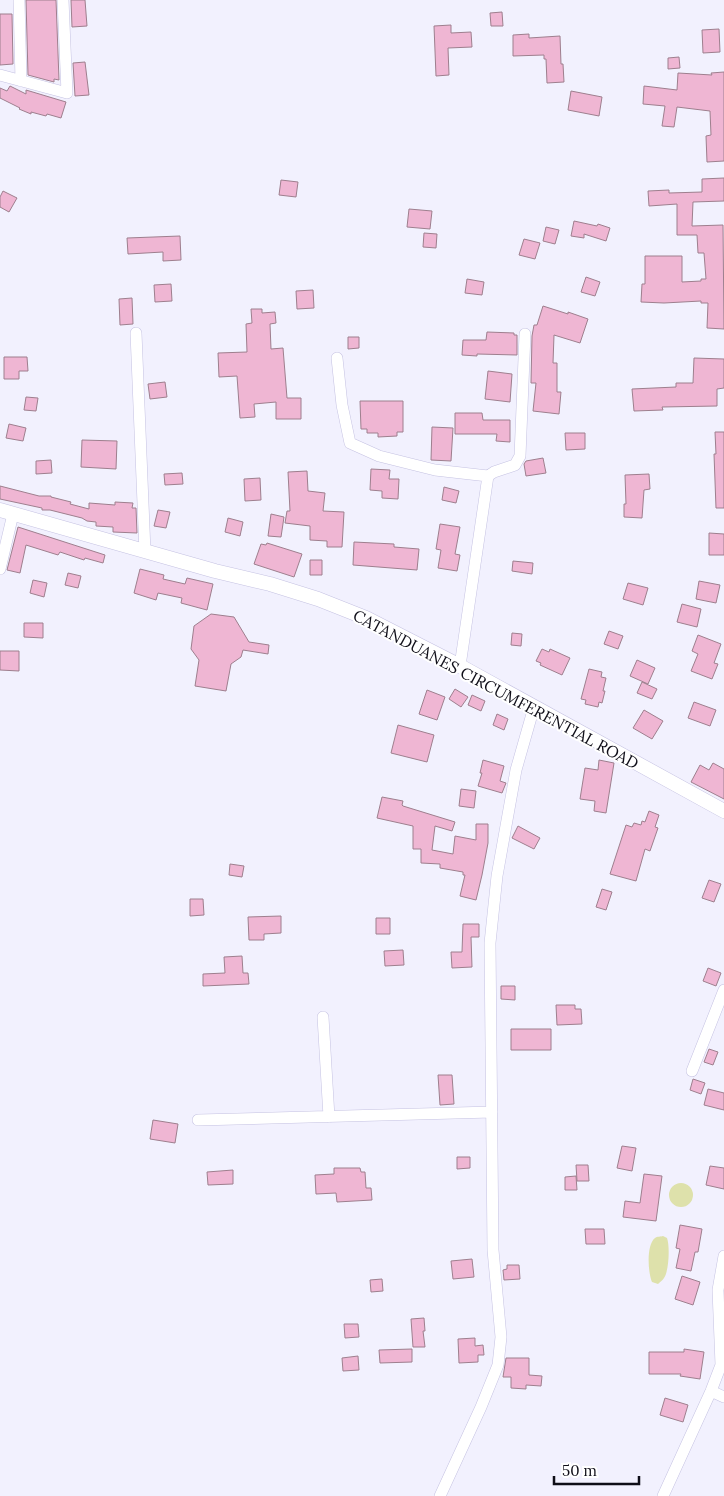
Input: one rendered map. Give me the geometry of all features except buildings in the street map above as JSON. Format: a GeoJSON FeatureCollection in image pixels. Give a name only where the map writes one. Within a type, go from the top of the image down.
{"type":"FeatureCollection","features":[{"type":"Feature","properties":{"kind":"main road","name":"CATANDUANES CIRCUMFERENTIAL ROAD"},"geometry":{"type":"LineString","coordinates":[[6,512],[145,552],[270,584],[318,599],[366,618],[460,666],[724,811]]}},
{"type":"Feature","properties":{"kind":"street"},"geometry":{"type":"LineString","coordinates":[[19,0],[21,81]]}},
{"type":"Feature","properties":{"kind":"street"},"geometry":{"type":"LineString","coordinates":[[0,76],[67,93],[63,0]]}},
{"type":"Feature","properties":{"kind":"street"},"geometry":{"type":"LineString","coordinates":[[136,333],[145,552]]}},
{"type":"Feature","properties":{"kind":"street"},"geometry":{"type":"LineString","coordinates":[[337,358],[342,405],[350,443],[379,456],[435,470],[488,476],[515,465],[520,456],[525,334]]}},
{"type":"Feature","properties":{"kind":"street"},"geometry":{"type":"LineString","coordinates":[[460,666],[488,476]]}},
{"type":"Feature","properties":{"kind":"street"},"geometry":{"type":"LineString","coordinates":[[0,569],[6,512]]}},
{"type":"Feature","properties":{"kind":"street"},"geometry":{"type":"LineString","coordinates":[[440,1496],[481,1407],[498,1365],[501,1352],[493,1250],[490,943],[497,876],[516,770],[534,707]]}},
{"type":"Feature","properties":{"kind":"street"},"geometry":{"type":"LineString","coordinates":[[692,1072],[724,990]]}},
{"type":"Feature","properties":{"kind":"street"},"geometry":{"type":"LineString","coordinates":[[323,1017],[329,1117]]}},
{"type":"Feature","properties":{"kind":"street"},"geometry":{"type":"LineString","coordinates":[[198,1120],[492,1112]]}},
{"type":"Feature","properties":{"kind":"street"},"geometry":{"type":"LineString","coordinates":[[664,1496],[721,1365],[718,1290],[724,1256]]}},
{"type":"Feature","properties":{"kind":"street"},"geometry":{"type":"LineString","coordinates":[[711,1391],[724,1397]]}},
{"type":"Feature","properties":{"kind":"green space"},"geometry":{"type":"Polygon","coordinates":[[[681,1183],[690,1186],[693,1195],[690,1204],[681,1207],[672,1204],[669,1195],[672,1186],[681,1183]]]}},
{"type":"Feature","properties":{"kind":"green space"},"geometry":{"type":"Polygon","coordinates":[[[663,1236],[667,1238],[668,1242],[668,1264],[666,1275],[658,1284],[652,1282],[649,1253],[655,1238],[663,1236]]]}}]}
